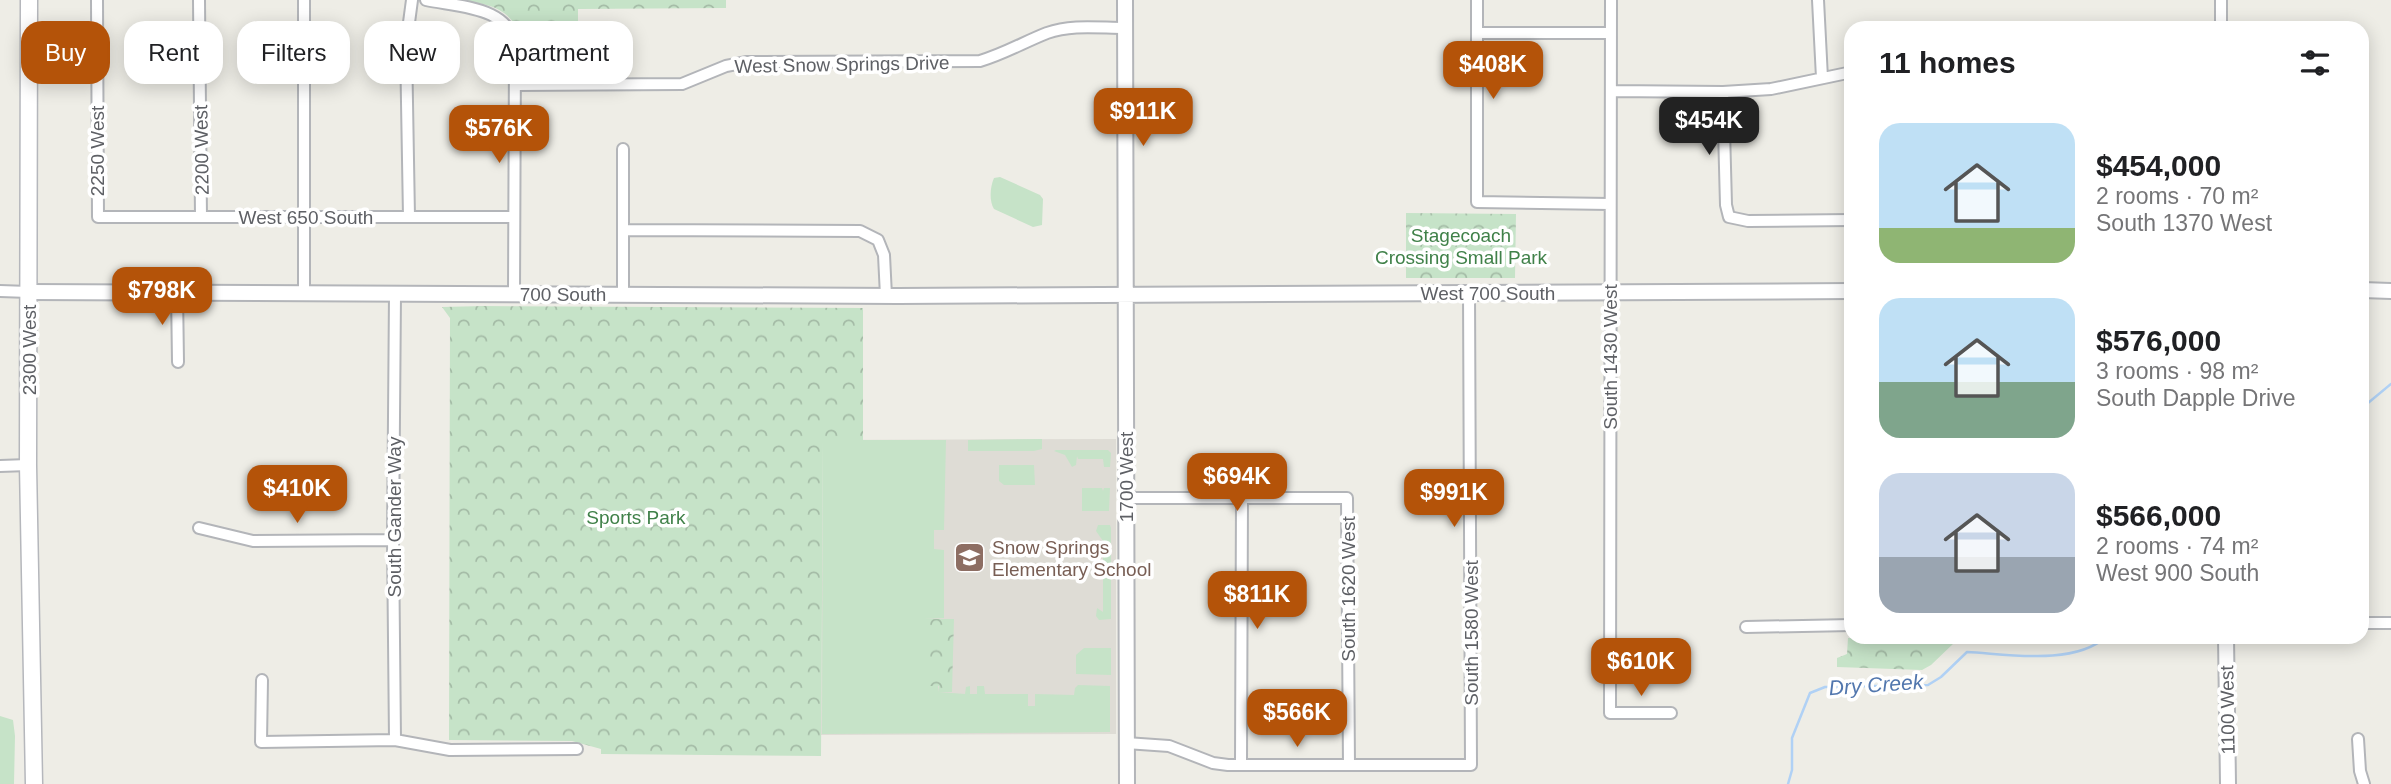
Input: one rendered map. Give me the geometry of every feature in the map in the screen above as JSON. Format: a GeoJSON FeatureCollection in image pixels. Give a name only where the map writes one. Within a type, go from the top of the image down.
{"type":"FeatureCollection","features":[{"type":"Feature","properties":{"kind":"main road","name":"2300 West"},"geometry":{"type":"LineString","coordinates":[[29,0],[28,465],[34,784]]}},
{"type":"Feature","properties":{"kind":"street","name":"2250 West"},"geometry":{"type":"LineString","coordinates":[[97,0],[98,217]]}},
{"type":"Feature","properties":{"kind":"street","name":"2200 West"},"geometry":{"type":"LineString","coordinates":[[199,0],[201,217]]}},
{"type":"Feature","properties":{"kind":"street"},"geometry":{"type":"LineString","coordinates":[[304,0],[304,293]]}},
{"type":"Feature","properties":{"kind":"street"},"geometry":{"type":"LineString","coordinates":[[409,217],[406,45],[412,0]]}},
{"type":"Feature","properties":{"kind":"street"},"geometry":{"type":"LineString","coordinates":[[426,0],[487,12],[502,20],[515,42],[514,294]]}},
{"type":"Feature","properties":{"kind":"street","name":"1700 West"},"geometry":{"type":"LineString","coordinates":[[1125,0],[1127,784]]}},
{"type":"Feature","properties":{"kind":"street"},"geometry":{"type":"LineString","coordinates":[[1477,0],[1477,202],[1610,204]]}},
{"type":"Feature","properties":{"kind":"street","name":"South 1430 West"},"geometry":{"type":"LineString","coordinates":[[1611,0],[1610,713],[1671,713]]}},
{"type":"Feature","properties":{"kind":"street"},"geometry":{"type":"LineString","coordinates":[[1818,0],[1822,78]]}},
{"type":"Feature","properties":{"kind":"street"},"geometry":{"type":"LineString","coordinates":[[2221,0],[2221,21]]}},
{"type":"Feature","properties":{"kind":"street","name":"West Snow Springs Drive"},"geometry":{"type":"LineString","coordinates":[[515,85],[681,84],[726,66],[747,62],[980,61],[1008,52],[1047,33],[1069,28],[1125,28]]}},
{"type":"Feature","properties":{"kind":"street"},"geometry":{"type":"LineString","coordinates":[[1477,33],[1611,33]]}},
{"type":"Feature","properties":{"kind":"street"},"geometry":{"type":"LineString","coordinates":[[1612,91],[1723,92],[1771,89],[1844,74]]}},
{"type":"Feature","properties":{"kind":"street"},"geometry":{"type":"LineString","coordinates":[[1723,92],[1726,205],[1729,217],[1748,221],[1844,220]]}},
{"type":"Feature","properties":{"kind":"street"},"geometry":{"type":"LineString","coordinates":[[623,149],[623,295]]}},
{"type":"Feature","properties":{"kind":"street","name":"West 650 South"},"geometry":{"type":"LineString","coordinates":[[98,217],[514,217]]}},
{"type":"Feature","properties":{"kind":"street"},"geometry":{"type":"LineString","coordinates":[[623,230],[860,231],[878,240],[884,255],[886,296]]}},
{"type":"Feature","properties":{"kind":"street"},"geometry":{"type":"LineString","coordinates":[[2369,290],[2391,291]]}},
{"type":"Feature","properties":{"kind":"street","name":"700 South"},"geometry":{"type":"LineString","coordinates":[[0,291],[1125,295]]}},
{"type":"Feature","properties":{"kind":"street","name":"West 700 South"},"geometry":{"type":"LineString","coordinates":[[1125,295],[1844,291]]}},
{"type":"Feature","properties":{"kind":"street"},"geometry":{"type":"LineString","coordinates":[[177,292],[178,362]]}},
{"type":"Feature","properties":{"kind":"street","name":"South 1580 West"},"geometry":{"type":"LineString","coordinates":[[1349,765],[1471,765],[1469,292]]}},
{"type":"Feature","properties":{"kind":"street","name":"South Gander Way"},"geometry":{"type":"LineString","coordinates":[[395,294],[395,740]]}},
{"type":"Feature","properties":{"kind":"street"},"geometry":{"type":"LineString","coordinates":[[0,466],[28,465]]}},
{"type":"Feature","properties":{"kind":"street"},"geometry":{"type":"LineString","coordinates":[[1126,498],[1242,498],[1241,764]]}},
{"type":"Feature","properties":{"kind":"street","name":"South 1620 West"},"geometry":{"type":"LineString","coordinates":[[1242,498],[1347,498],[1349,765]]}},
{"type":"Feature","properties":{"kind":"street"},"geometry":{"type":"LineString","coordinates":[[199,528],[253,541],[393,540]]}},
{"type":"Feature","properties":{"kind":"street"},"geometry":{"type":"LineString","coordinates":[[2369,623],[2391,623]]}},
{"type":"Feature","properties":{"kind":"street"},"geometry":{"type":"LineString","coordinates":[[1746,627],[1844,625]]}},
{"type":"Feature","properties":{"kind":"street","name":"1100 West"},"geometry":{"type":"LineString","coordinates":[[2226,644],[2228,784]]}},
{"type":"Feature","properties":{"kind":"street"},"geometry":{"type":"LineString","coordinates":[[262,680],[261,742],[395,740],[450,750],[577,749]]}},
{"type":"Feature","properties":{"kind":"street"},"geometry":{"type":"LineString","coordinates":[[2358,739],[2360,771],[2364,784]]}},
{"type":"Feature","properties":{"kind":"street"},"geometry":{"type":"LineString","coordinates":[[1126,743],[1169,746],[1213,763],[1349,765]]}},
{"type":"Feature","properties":{"kind":"shaded area","name":"Snow Springs Elementary School"},"geometry":{"type":"Polygon","coordinates":[[[1116,439],[1116,734],[821,735],[823,440],[1116,439]]]}},
{"type":"Feature","properties":{"kind":"green space"},"geometry":{"type":"Polygon","coordinates":[[[461,0],[726,0],[726,8],[578,9],[578,21],[512,21],[504,13],[484,4],[461,0]]]}},
{"type":"Feature","properties":{"kind":"green space"},"geometry":{"type":"Polygon","coordinates":[[[1000,177],[1040,195],[1043,199],[1042,225],[1033,227],[994,209],[992,186],[994,178],[1000,177]]]}},
{"type":"Feature","properties":{"kind":"green space","name":"Stagecoach Crossing Small Park"},"geometry":{"type":"Polygon","coordinates":[[[1406,213],[1516,214],[1515,278],[1406,278],[1406,213]]]}},
{"type":"Feature","properties":{"kind":"green space","name":"Sports Park"},"geometry":{"type":"Polygon","coordinates":[[[442,307],[863,308],[863,440],[823,441],[821,756],[601,754],[601,749],[572,741],[449,740],[450,318],[442,307]]]}},
{"type":"Feature","properties":{"kind":"green space"},"geometry":{"type":"Polygon","coordinates":[[[1042,439],[1042,449],[1034,451],[968,451],[968,440],[1042,439]]]}},
{"type":"Feature","properties":{"kind":"green space"},"geometry":{"type":"Polygon","coordinates":[[[823,440],[946,440],[944,530],[934,530],[934,549],[944,550],[944,618],[925,619],[939,692],[965,694],[966,687],[970,686],[970,694],[977,694],[977,686],[984,686],[985,694],[1028,694],[1028,706],[1035,706],[1035,694],[1074,695],[1078,685],[1110,686],[1110,732],[822,734],[823,440]]]}},
{"type":"Feature","properties":{"kind":"green space"},"geometry":{"type":"Polygon","coordinates":[[[1108,450],[1111,453],[1110,467],[1104,467],[1103,459],[1078,459],[1077,456],[1076,465],[1072,467],[1065,455],[1054,451],[1108,450]]]}},
{"type":"Feature","properties":{"kind":"green space"},"geometry":{"type":"Polygon","coordinates":[[[999,465],[1034,465],[1035,485],[1004,485],[999,481],[999,465]]]}},
{"type":"Feature","properties":{"kind":"green space"},"geometry":{"type":"Polygon","coordinates":[[[1082,488],[1102,488],[1103,491],[1104,488],[1110,488],[1109,511],[1082,511],[1082,488]]]}},
{"type":"Feature","properties":{"kind":"green space"},"geometry":{"type":"Polygon","coordinates":[[[1098,525],[1110,525],[1111,528],[1111,619],[1099,620],[1096,616],[1097,608],[1103,612],[1103,541],[1096,531],[1098,525]]]}},
{"type":"Feature","properties":{"kind":"green space"},"geometry":{"type":"Polygon","coordinates":[[[925,619],[954,619],[952,692],[939,692],[939,686],[925,686],[925,619]]]}},
{"type":"Feature","properties":{"kind":"green space"},"geometry":{"type":"Polygon","coordinates":[[[1848,644],[1953,644],[1922,670],[1837,667],[1837,658],[1847,654],[1848,644]]]}},
{"type":"Feature","properties":{"kind":"green space"},"geometry":{"type":"Polygon","coordinates":[[[1084,648],[1111,648],[1111,675],[1076,674],[1076,655],[1084,648]]]}},
{"type":"Feature","properties":{"kind":"green space"},"geometry":{"type":"Polygon","coordinates":[[[0,716],[13,720],[14,784],[0,784],[0,716]]]}},
{"type":"Feature","properties":{"kind":"waterway","name":"Dry Creek"},"geometry":{"type":"LineString","coordinates":[[2369,402],[2391,384]]}},
{"type":"Feature","properties":{"kind":"waterway","name":"Dry Creek"},"geometry":{"type":"LineString","coordinates":[[1788,784],[1792,770],[1792,738],[1810,693],[1825,687],[1928,685],[1941,677],[1967,652],[2020,656],[2058,655],[2076,652],[2095,644]]}},
{"type":"Feature","properties":{"kind":"place","name":"Snow Springs Elementary School"},"geometry":{"type":"Point","coordinates":[969,558]}}]}
